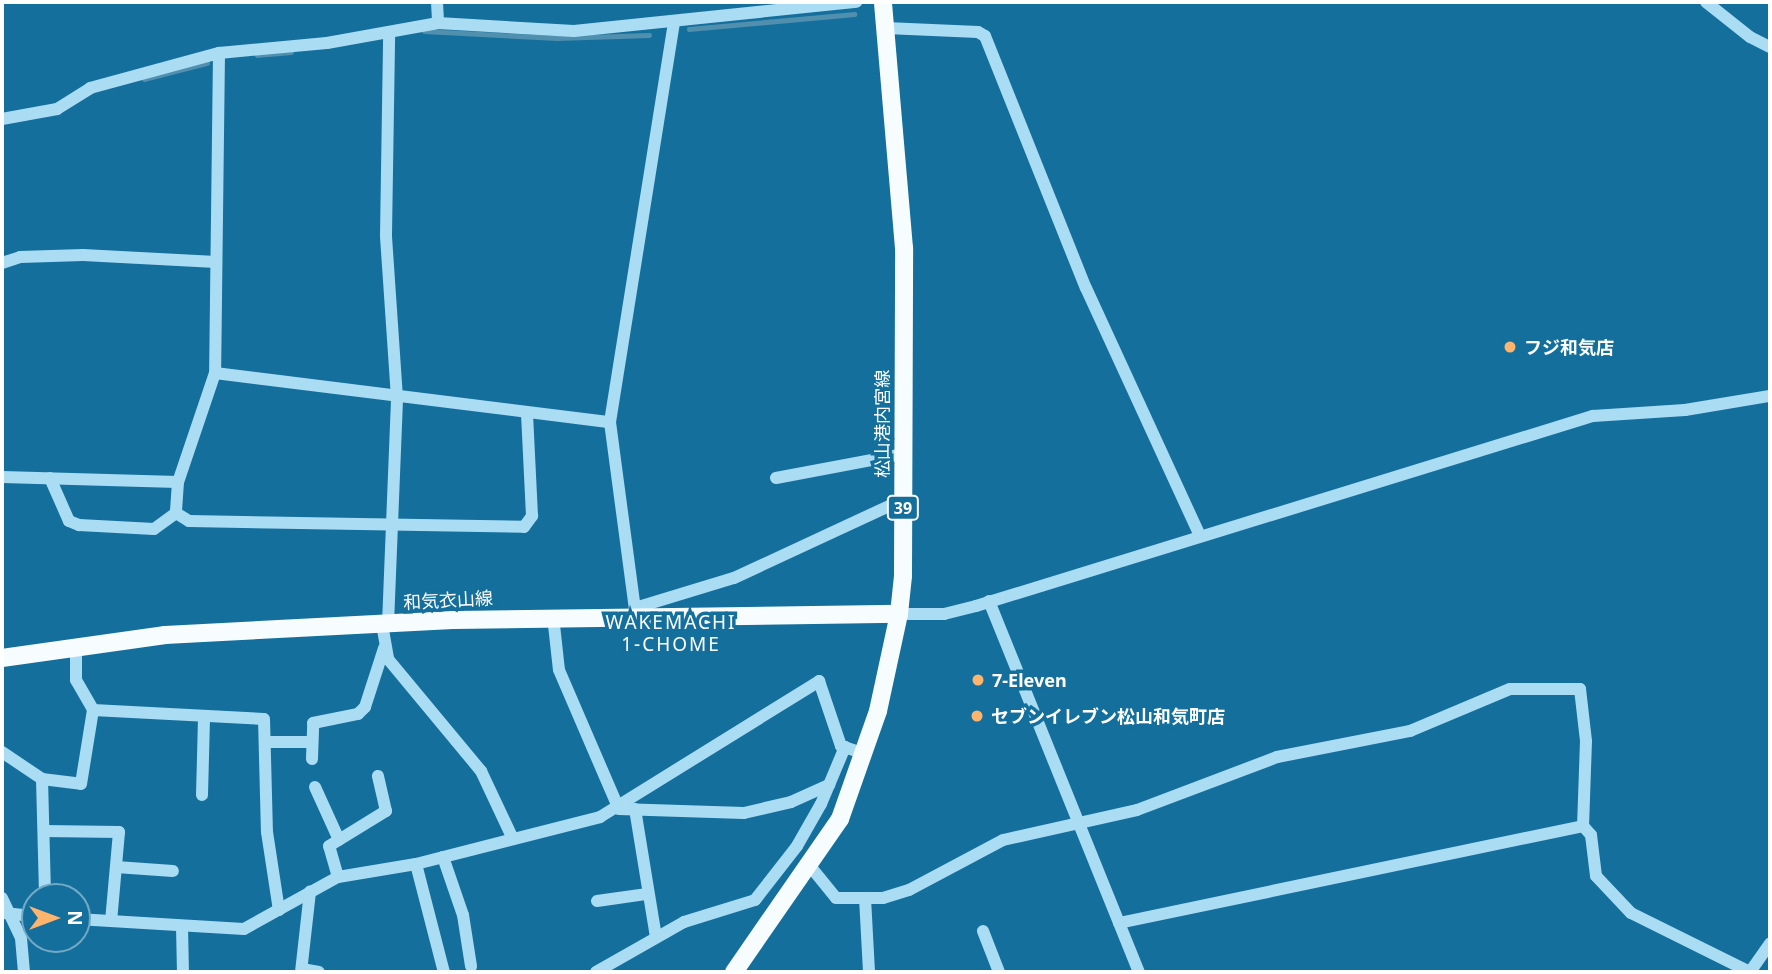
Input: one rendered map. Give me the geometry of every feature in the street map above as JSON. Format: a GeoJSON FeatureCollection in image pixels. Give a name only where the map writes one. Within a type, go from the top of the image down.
{"type":"FeatureCollection","features":[{"type":"Feature","properties":{"kind":"main road","name":"松山港内宮線"},"geometry":{"type":"LineString","coordinates":[[742,970],[840,819],[878,711],[899,614],[904,248],[883,2]]}},
{"type":"Feature","properties":{"kind":"main road","name":"和気衣山線"},"geometry":{"type":"LineString","coordinates":[[2,658],[76,645],[165,635],[385,624],[635,612],[899,614]]}},
{"type":"Feature","properties":{"kind":"street"},"geometry":{"type":"LineString","coordinates":[[437,2],[438,23]]}},
{"type":"Feature","properties":{"kind":"street"},"geometry":{"type":"LineString","coordinates":[[2,119],[57,109],[90,88],[219,53],[388,33],[438,23],[574,31],[674,23],[857,2]]}},
{"type":"Feature","properties":{"kind":"street"},"geometry":{"type":"LineString","coordinates":[[1706,2],[1766,46]]}},
{"type":"Feature","properties":{"kind":"street"},"geometry":{"type":"LineString","coordinates":[[674,23],[610,422],[635,612],[734,578],[902,500]]}},
{"type":"Feature","properties":{"kind":"street"},"geometry":{"type":"LineString","coordinates":[[886,28],[978,32],[985,36],[1080,276],[1200,537]]}},
{"type":"Feature","properties":{"kind":"street"},"geometry":{"type":"LineString","coordinates":[[312,759],[313,723],[358,714],[365,707],[385,644],[397,398],[386,235],[388,33]]}},
{"type":"Feature","properties":{"kind":"street"},"geometry":{"type":"LineString","coordinates":[[176,513],[178,482],[215,373],[219,53]]}},
{"type":"Feature","properties":{"kind":"street"},"geometry":{"type":"LineString","coordinates":[[2,263],[20,257],[83,255],[216,262]]}},
{"type":"Feature","properties":{"kind":"street"},"geometry":{"type":"LineString","coordinates":[[215,373],[397,398],[610,422]]}},
{"type":"Feature","properties":{"kind":"street"},"geometry":{"type":"LineString","coordinates":[[899,614],[944,614],[1593,416],[1685,410],[1770,396]]}},
{"type":"Feature","properties":{"kind":"street"},"geometry":{"type":"LineString","coordinates":[[176,513],[190,521],[524,527],[532,516],[527,414]]}},
{"type":"Feature","properties":{"kind":"street"},"geometry":{"type":"LineString","coordinates":[[776,478],[903,454]]}},
{"type":"Feature","properties":{"kind":"street"},"geometry":{"type":"LineString","coordinates":[[2,477],[178,482]]}},
{"type":"Feature","properties":{"kind":"street"},"geometry":{"type":"LineString","coordinates":[[50,478],[69,521],[79,525],[154,529],[176,513]]}},
{"type":"Feature","properties":{"kind":"street"},"geometry":{"type":"LineString","coordinates":[[989,601],[1139,972]]}},
{"type":"Feature","properties":{"kind":"street"},"geometry":{"type":"LineString","coordinates":[[553,616],[559,670],[619,809]]}},
{"type":"Feature","properties":{"kind":"street"},"geometry":{"type":"LineString","coordinates":[[385,644],[398,674],[481,771],[513,839]]}},
{"type":"Feature","properties":{"kind":"street"},"geometry":{"type":"LineString","coordinates":[[2,752],[42,779],[81,784],[93,710],[76,680],[76,645]]}},
{"type":"Feature","properties":{"kind":"street"},"geometry":{"type":"LineString","coordinates":[[596,972],[684,922],[755,900],[797,846],[830,785],[845,747],[819,681],[619,809]]}},
{"type":"Feature","properties":{"kind":"street"},"geometry":{"type":"LineString","coordinates":[[810,866],[835,898],[865,898],[909,890],[1003,840],[1080,825],[1137,810],[1278,757],[1410,731],[1510,689],[1580,689],[1586,741],[1583,827],[1591,835],[1596,876],[1631,913],[1750,972],[1770,943]]}},
{"type":"Feature","properties":{"kind":"street"},"geometry":{"type":"LineString","coordinates":[[93,710],[204,719],[264,719],[267,832],[279,910]]}},
{"type":"Feature","properties":{"kind":"street"},"geometry":{"type":"LineString","coordinates":[[202,795],[204,719]]}},
{"type":"Feature","properties":{"kind":"street"},"geometry":{"type":"LineString","coordinates":[[265,742],[312,741]]}},
{"type":"Feature","properties":{"kind":"street"},"geometry":{"type":"LineString","coordinates":[[845,747],[863,752]]}},
{"type":"Feature","properties":{"kind":"street"},"geometry":{"type":"LineString","coordinates":[[338,877],[329,846],[386,811],[378,776]]}},
{"type":"Feature","properties":{"kind":"street"},"geometry":{"type":"LineString","coordinates":[[42,779],[46,883]]}},
{"type":"Feature","properties":{"kind":"street"},"geometry":{"type":"LineString","coordinates":[[91,920],[236,930],[338,877],[416,864],[619,809],[744,813],[791,802],[830,785]]}},
{"type":"Feature","properties":{"kind":"street"},"geometry":{"type":"LineString","coordinates":[[316,787],[339,840]]}},
{"type":"Feature","properties":{"kind":"street"},"geometry":{"type":"LineString","coordinates":[[635,809],[646,894],[656,937]]}},
{"type":"Feature","properties":{"kind":"street"},"geometry":{"type":"LineString","coordinates":[[1119,923],[1583,827]]}},
{"type":"Feature","properties":{"kind":"street"},"geometry":{"type":"LineString","coordinates":[[44,831],[119,832],[111,921]]}},
{"type":"Feature","properties":{"kind":"street"},"geometry":{"type":"LineString","coordinates":[[443,857],[463,915],[471,966]]}},
{"type":"Feature","properties":{"kind":"street"},"geometry":{"type":"LineString","coordinates":[[416,864],[444,972]]}},
{"type":"Feature","properties":{"kind":"street"},"geometry":{"type":"LineString","coordinates":[[116,867],[173,871]]}},
{"type":"Feature","properties":{"kind":"street"},"geometry":{"type":"LineString","coordinates":[[310,892],[302,971],[319,972]]}},
{"type":"Feature","properties":{"kind":"street"},"geometry":{"type":"LineString","coordinates":[[597,901],[646,894]]}},
{"type":"Feature","properties":{"kind":"street"},"geometry":{"type":"LineString","coordinates":[[2,898],[6,914],[21,938],[23,972]]}},
{"type":"Feature","properties":{"kind":"street"},"geometry":{"type":"LineString","coordinates":[[865,898],[869,972]]}},
{"type":"Feature","properties":{"kind":"street"},"geometry":{"type":"LineString","coordinates":[[182,926],[183,972]]}},
{"type":"Feature","properties":{"kind":"street"},"geometry":{"type":"LineString","coordinates":[[983,931],[999,972]]}},
{"type":"Feature","properties":{"kind":"waterway"},"geometry":{"type":"LineString","coordinates":[[689,29],[854,14]]}},
{"type":"Feature","properties":{"kind":"waterway"},"geometry":{"type":"LineString","coordinates":[[424,31],[557,38],[649,35]]}},
{"type":"Feature","properties":{"kind":"waterway"},"geometry":{"type":"LineString","coordinates":[[257,55],[291,52]]}},
{"type":"Feature","properties":{"kind":"waterway"},"geometry":{"type":"LineString","coordinates":[[144,79],[207,63]]}},
{"type":"Feature","properties":{"kind":"place","name":"フジ和気店"},"geometry":{"type":"Point","coordinates":[1510,347]}},
{"type":"Feature","properties":{"kind":"place","name":"7-Eleven"},"geometry":{"type":"Point","coordinates":[978,680]}},
{"type":"Feature","properties":{"kind":"place","name":"セブンイレブン松山和気町店"},"geometry":{"type":"Point","coordinates":[977,716]}},
{"type":"Feature","properties":{"kind":"district","name":"WAKEMACHI 1-CHOME"},"geometry":{"type":"Point","coordinates":[671,634]}}]}
